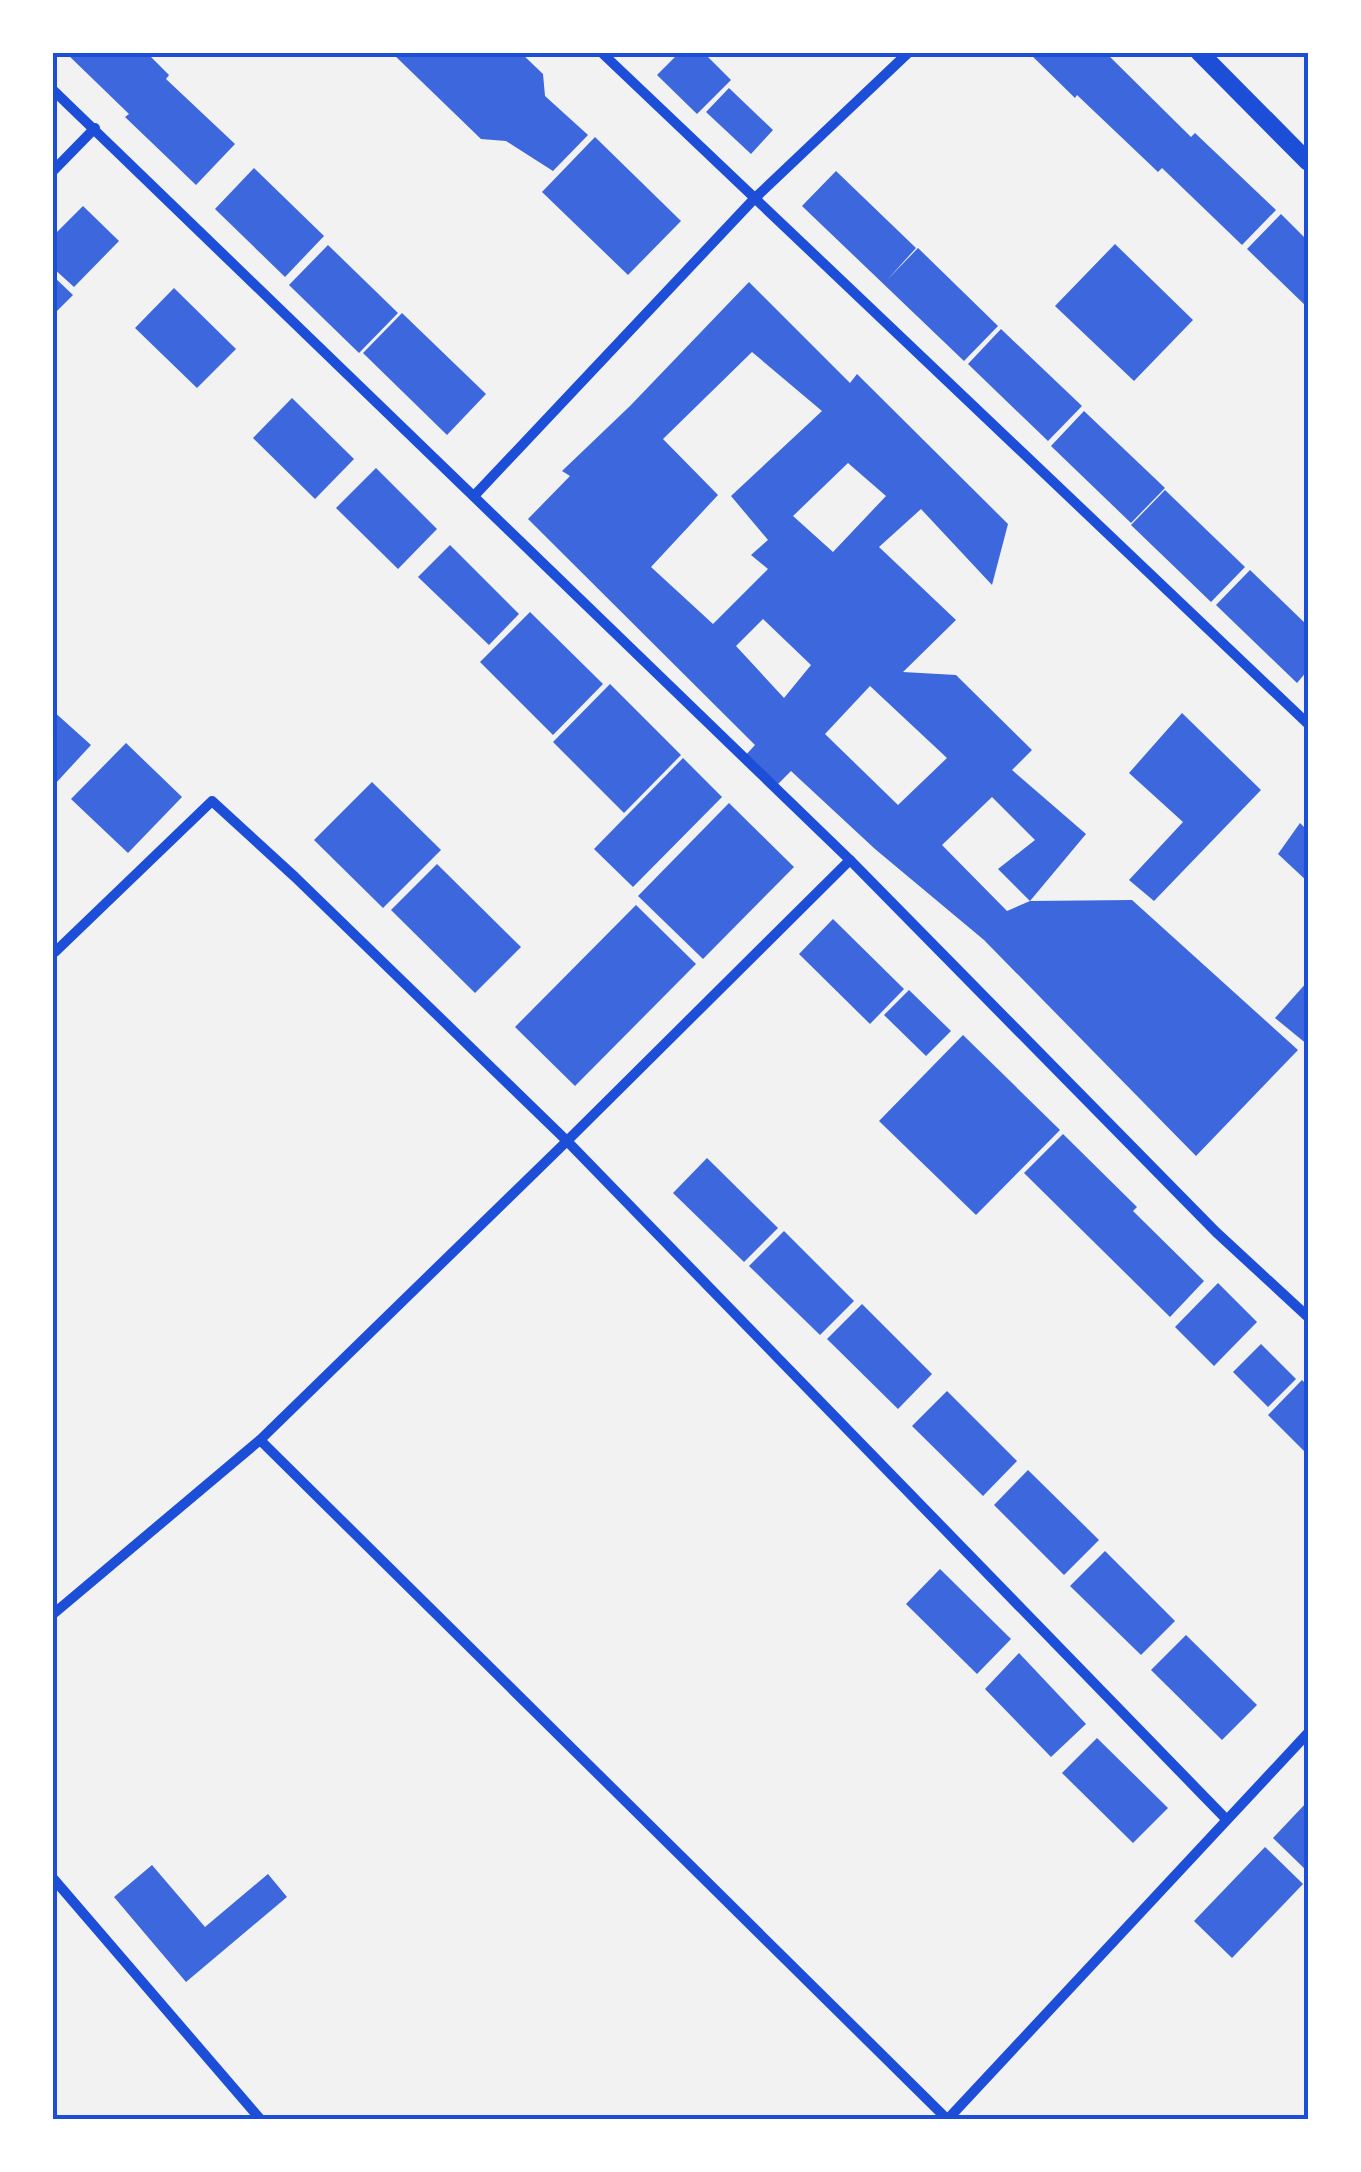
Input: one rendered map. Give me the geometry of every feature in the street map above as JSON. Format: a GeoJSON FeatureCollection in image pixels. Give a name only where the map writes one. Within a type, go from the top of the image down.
{"type":"FeatureCollection","features":[{"type":"Feature","properties":{"kind":"street"},"geometry":{"type":"LineString","coordinates":[[601,52],[1308,724]]}},
{"type":"Feature","properties":{"kind":"street"},"geometry":{"type":"LineString","coordinates":[[474,496],[754,198],[909,52]]}},
{"type":"Feature","properties":{"kind":"street"},"geometry":{"type":"LineString","coordinates":[[1199,52],[1308,162]]}},
{"type":"Feature","properties":{"kind":"street"},"geometry":{"type":"LineString","coordinates":[[52,88],[850,860],[1216,1232],[1308,1317]]}},
{"type":"Feature","properties":{"kind":"street"},"geometry":{"type":"LineString","coordinates":[[52,172],[95,128]]}},
{"type":"Feature","properties":{"kind":"street"},"geometry":{"type":"LineString","coordinates":[[56,952],[212,801],[567,1141],[1226,1818]]}},
{"type":"Feature","properties":{"kind":"street"},"geometry":{"type":"LineString","coordinates":[[52,1615],[260,1440],[850,860]]}},
{"type":"Feature","properties":{"kind":"street"},"geometry":{"type":"LineString","coordinates":[[260,1440],[947,2119],[1308,1733]]}},
{"type":"Feature","properties":{"kind":"street"},"geometry":{"type":"LineString","coordinates":[[52,1877],[261,2120]]}},
{"type":"Feature","properties":{"kind":"building"},"geometry":{"type":"Polygon","coordinates":[[[65,52],[146,52],[169,75],[166,79],[235,144],[196,185],[65,52]]]}},
{"type":"Feature","properties":{"kind":"building"},"geometry":{"type":"Polygon","coordinates":[[[391,52],[520,52],[543,74],[545,96],[588,135],[553,171],[506,141],[481,139],[391,52]]]}},
{"type":"Feature","properties":{"kind":"building"},"geometry":{"type":"Polygon","coordinates":[[[680,52],[703,52],[731,80],[697,114],[657,75],[680,52]]]}},
{"type":"Feature","properties":{"kind":"building"},"geometry":{"type":"Polygon","coordinates":[[[1028,52],[1105,52],[1191,137],[1195,133],[1276,210],[1242,245],[1162,168],[1158,172],[1028,52]]]}},
{"type":"Feature","properties":{"kind":"building"},"geometry":{"type":"Polygon","coordinates":[[[729,88],[773,130],[751,154],[706,112],[729,88]]]}},
{"type":"Feature","properties":{"kind":"building"},"geometry":{"type":"Polygon","coordinates":[[[595,137],[681,221],[628,275],[542,192],[595,137]]]}},
{"type":"Feature","properties":{"kind":"building"},"geometry":{"type":"Polygon","coordinates":[[[254,168],[324,236],[285,277],[215,209],[254,168]]]}},
{"type":"Feature","properties":{"kind":"building"},"geometry":{"type":"Polygon","coordinates":[[[836,171],[916,248],[887,280],[918,248],[998,326],[964,361],[802,206],[836,171]]]}},
{"type":"Feature","properties":{"kind":"building"},"geometry":{"type":"Polygon","coordinates":[[[83,206],[119,241],[74,287],[52,267],[52,237],[83,206]]]}},
{"type":"Feature","properties":{"kind":"building"},"geometry":{"type":"Polygon","coordinates":[[[1281,214],[1308,241],[1308,308],[1247,249],[1281,214]]]}},
{"type":"Feature","properties":{"kind":"building"},"geometry":{"type":"Polygon","coordinates":[[[1115,244],[1193,320],[1134,381],[1055,306],[1115,244]]]}},
{"type":"Feature","properties":{"kind":"building"},"geometry":{"type":"Polygon","coordinates":[[[328,245],[398,313],[359,353],[289,285],[328,245]]]}},
{"type":"Feature","properties":{"kind":"building"},"geometry":{"type":"Polygon","coordinates":[[[52,275],[73,295],[52,316],[52,275]]]}},
{"type":"Feature","properties":{"kind":"building"},"geometry":{"type":"Polygon","coordinates":[[[749,282],[850,383],[857,374],[1008,524],[992,585],[921,509],[879,547],[956,620],[903,672],[956,675],[1032,750],[1012,770],[1086,834],[1030,901],[1132,900],[1298,1050],[1196,1156],[984,940],[875,849],[791,771],[775,787],[744,757],[755,745],[528,519],[570,476],[562,471],[749,282]],[[752,352],[663,439],[718,495],[651,567],[713,624],[768,569],[751,555],[768,540],[731,496],[822,411],[752,352]],[[848,463],[793,516],[833,552],[886,496],[848,463]],[[763,619],[736,646],[784,698],[811,665],[763,619]],[[870,686],[825,734],[898,805],[947,758],[870,686]],[[992,797],[942,845],[1007,911],[1030,901],[998,869],[1035,840],[992,797]]]}},
{"type":"Feature","properties":{"kind":"building"},"geometry":{"type":"Polygon","coordinates":[[[174,288],[236,349],[197,388],[135,328],[174,288]]]}},
{"type":"Feature","properties":{"kind":"building"},"geometry":{"type":"Polygon","coordinates":[[[402,313],[486,394],[447,435],[363,353],[402,313]]]}},
{"type":"Feature","properties":{"kind":"building"},"geometry":{"type":"Polygon","coordinates":[[[1001,329],[1082,406],[1048,441],[968,364],[1001,329]]]}},
{"type":"Feature","properties":{"kind":"building"},"geometry":{"type":"Polygon","coordinates":[[[292,398],[354,459],[315,499],[253,438],[292,398]]]}},
{"type":"Feature","properties":{"kind":"building"},"geometry":{"type":"Polygon","coordinates":[[[1084,411],[1165,488],[1131,523],[1051,446],[1084,411]]]}},
{"type":"Feature","properties":{"kind":"building"},"geometry":{"type":"Polygon","coordinates":[[[376,468],[437,529],[398,569],[336,508],[376,468]]]}},
{"type":"Feature","properties":{"kind":"building"},"geometry":{"type":"Polygon","coordinates":[[[1165,490],[1245,567],[1211,602],[1131,525],[1165,490]]]}},
{"type":"Feature","properties":{"kind":"building"},"geometry":{"type":"Polygon","coordinates":[[[450,545],[519,614],[489,645],[418,577],[450,545]]]}},
{"type":"Feature","properties":{"kind":"building"},"geometry":{"type":"Polygon","coordinates":[[[1250,570],[1308,626],[1308,670],[1297,683],[1216,605],[1250,570]]]}},
{"type":"Feature","properties":{"kind":"building"},"geometry":{"type":"Polygon","coordinates":[[[530,612],[603,684],[553,735],[480,662],[530,612]]]}},
{"type":"Feature","properties":{"kind":"building"},"geometry":{"type":"Polygon","coordinates":[[[610,684],[681,755],[624,813],[553,742],[610,684]]]}},
{"type":"Feature","properties":{"kind":"building"},"geometry":{"type":"Polygon","coordinates":[[[52,710],[91,745],[55,784],[52,782],[52,710]]]}},
{"type":"Feature","properties":{"kind":"building"},"geometry":{"type":"Polygon","coordinates":[[[1182,713],[1261,790],[1154,901],[1129,880],[1183,822],[1129,773],[1182,713]]]}},
{"type":"Feature","properties":{"kind":"building"},"geometry":{"type":"Polygon","coordinates":[[[126,743],[182,797],[128,853],[71,799],[126,743]]]}},
{"type":"Feature","properties":{"kind":"building"},"geometry":{"type":"Polygon","coordinates":[[[683,758],[722,797],[633,887],[594,849],[683,758]]]}},
{"type":"Feature","properties":{"kind":"building"},"geometry":{"type":"Polygon","coordinates":[[[372,782],[441,850],[383,908],[314,840],[372,782]]]}},
{"type":"Feature","properties":{"kind":"building"},"geometry":{"type":"Polygon","coordinates":[[[729,803],[794,867],[703,959],[638,896],[729,803]]]}},
{"type":"Feature","properties":{"kind":"building"},"geometry":{"type":"Polygon","coordinates":[[[1300,823],[1308,831],[1308,882],[1278,854],[1300,823]]]}},
{"type":"Feature","properties":{"kind":"building"},"geometry":{"type":"Polygon","coordinates":[[[437,864],[521,947],[475,993],[391,910],[437,864]]]}},
{"type":"Feature","properties":{"kind":"building"},"geometry":{"type":"Polygon","coordinates":[[[636,905],[696,964],[575,1086],[515,1027],[636,905]]]}},
{"type":"Feature","properties":{"kind":"building"},"geometry":{"type":"Polygon","coordinates":[[[833,919],[904,989],[870,1024],[799,954],[833,919]]]}},
{"type":"Feature","properties":{"kind":"building"},"geometry":{"type":"Polygon","coordinates":[[[1308,981],[1308,1045],[1275,1018],[1308,981]]]}},
{"type":"Feature","properties":{"kind":"building"},"geometry":{"type":"Polygon","coordinates":[[[909,990],[951,1031],[926,1056],[884,1015],[909,990]]]}},
{"type":"Feature","properties":{"kind":"building"},"geometry":{"type":"Polygon","coordinates":[[[963,1035],[1060,1130],[976,1215],[879,1121],[963,1035]]]}},
{"type":"Feature","properties":{"kind":"building"},"geometry":{"type":"Polygon","coordinates":[[[1063,1134],[1204,1281],[1170,1317],[1024,1173],[1063,1134]]]}},
{"type":"Feature","properties":{"kind":"building"},"geometry":{"type":"Polygon","coordinates":[[[707,1158],[778,1228],[744,1262],[673,1193],[707,1158]]]}},
{"type":"Feature","properties":{"kind":"building"},"geometry":{"type":"Polygon","coordinates":[[[784,1231],[854,1301],[820,1335],[749,1266],[784,1231]]]}},
{"type":"Feature","properties":{"kind":"building"},"geometry":{"type":"Polygon","coordinates":[[[1218,1283],[1257,1322],[1214,1366],[1175,1327],[1218,1283]]]}},
{"type":"Feature","properties":{"kind":"building"},"geometry":{"type":"Polygon","coordinates":[[[862,1304],[932,1374],[898,1409],[827,1339],[862,1304]]]}},
{"type":"Feature","properties":{"kind":"building"},"geometry":{"type":"Polygon","coordinates":[[[1261,1344],[1296,1379],[1268,1407],[1233,1372],[1261,1344]]]}},
{"type":"Feature","properties":{"kind":"building"},"geometry":{"type":"Polygon","coordinates":[[[1302,1380],[1308,1386],[1308,1455],[1268,1415],[1302,1380]]]}},
{"type":"Feature","properties":{"kind":"building"},"geometry":{"type":"Polygon","coordinates":[[[947,1391],[1017,1461],[983,1496],[912,1426],[947,1391]]]}},
{"type":"Feature","properties":{"kind":"building"},"geometry":{"type":"Polygon","coordinates":[[[1028,1470],[1099,1540],[1064,1575],[994,1505],[1028,1470]]]}},
{"type":"Feature","properties":{"kind":"building"},"geometry":{"type":"Polygon","coordinates":[[[1105,1551],[1175,1621],[1141,1655],[1070,1586],[1105,1551]]]}},
{"type":"Feature","properties":{"kind":"building"},"geometry":{"type":"Polygon","coordinates":[[[940,1569],[1011,1639],[977,1674],[906,1604],[940,1569]]]}},
{"type":"Feature","properties":{"kind":"building"},"geometry":{"type":"Polygon","coordinates":[[[1186,1635],[1257,1705],[1222,1740],[1151,1670],[1186,1635]]]}},
{"type":"Feature","properties":{"kind":"building"},"geometry":{"type":"Polygon","coordinates":[[[1019,1653],[1086,1724],[1051,1757],[985,1689],[1019,1653]]]}},
{"type":"Feature","properties":{"kind":"building"},"geometry":{"type":"Polygon","coordinates":[[[1097,1738],[1168,1808],[1133,1843],[1062,1773],[1097,1738]]]}},
{"type":"Feature","properties":{"kind":"building"},"geometry":{"type":"Polygon","coordinates":[[[1308,1801],[1308,1872],[1273,1838],[1308,1801]]]}},
{"type":"Feature","properties":{"kind":"building"},"geometry":{"type":"Polygon","coordinates":[[[1265,1847],[1303,1884],[1232,1958],[1194,1921],[1265,1847]]]}},
{"type":"Feature","properties":{"kind":"building"},"geometry":{"type":"Polygon","coordinates":[[[152,1865],[205,1927],[268,1874],[287,1897],[186,1982],[114,1897],[152,1865]]]}}]}
